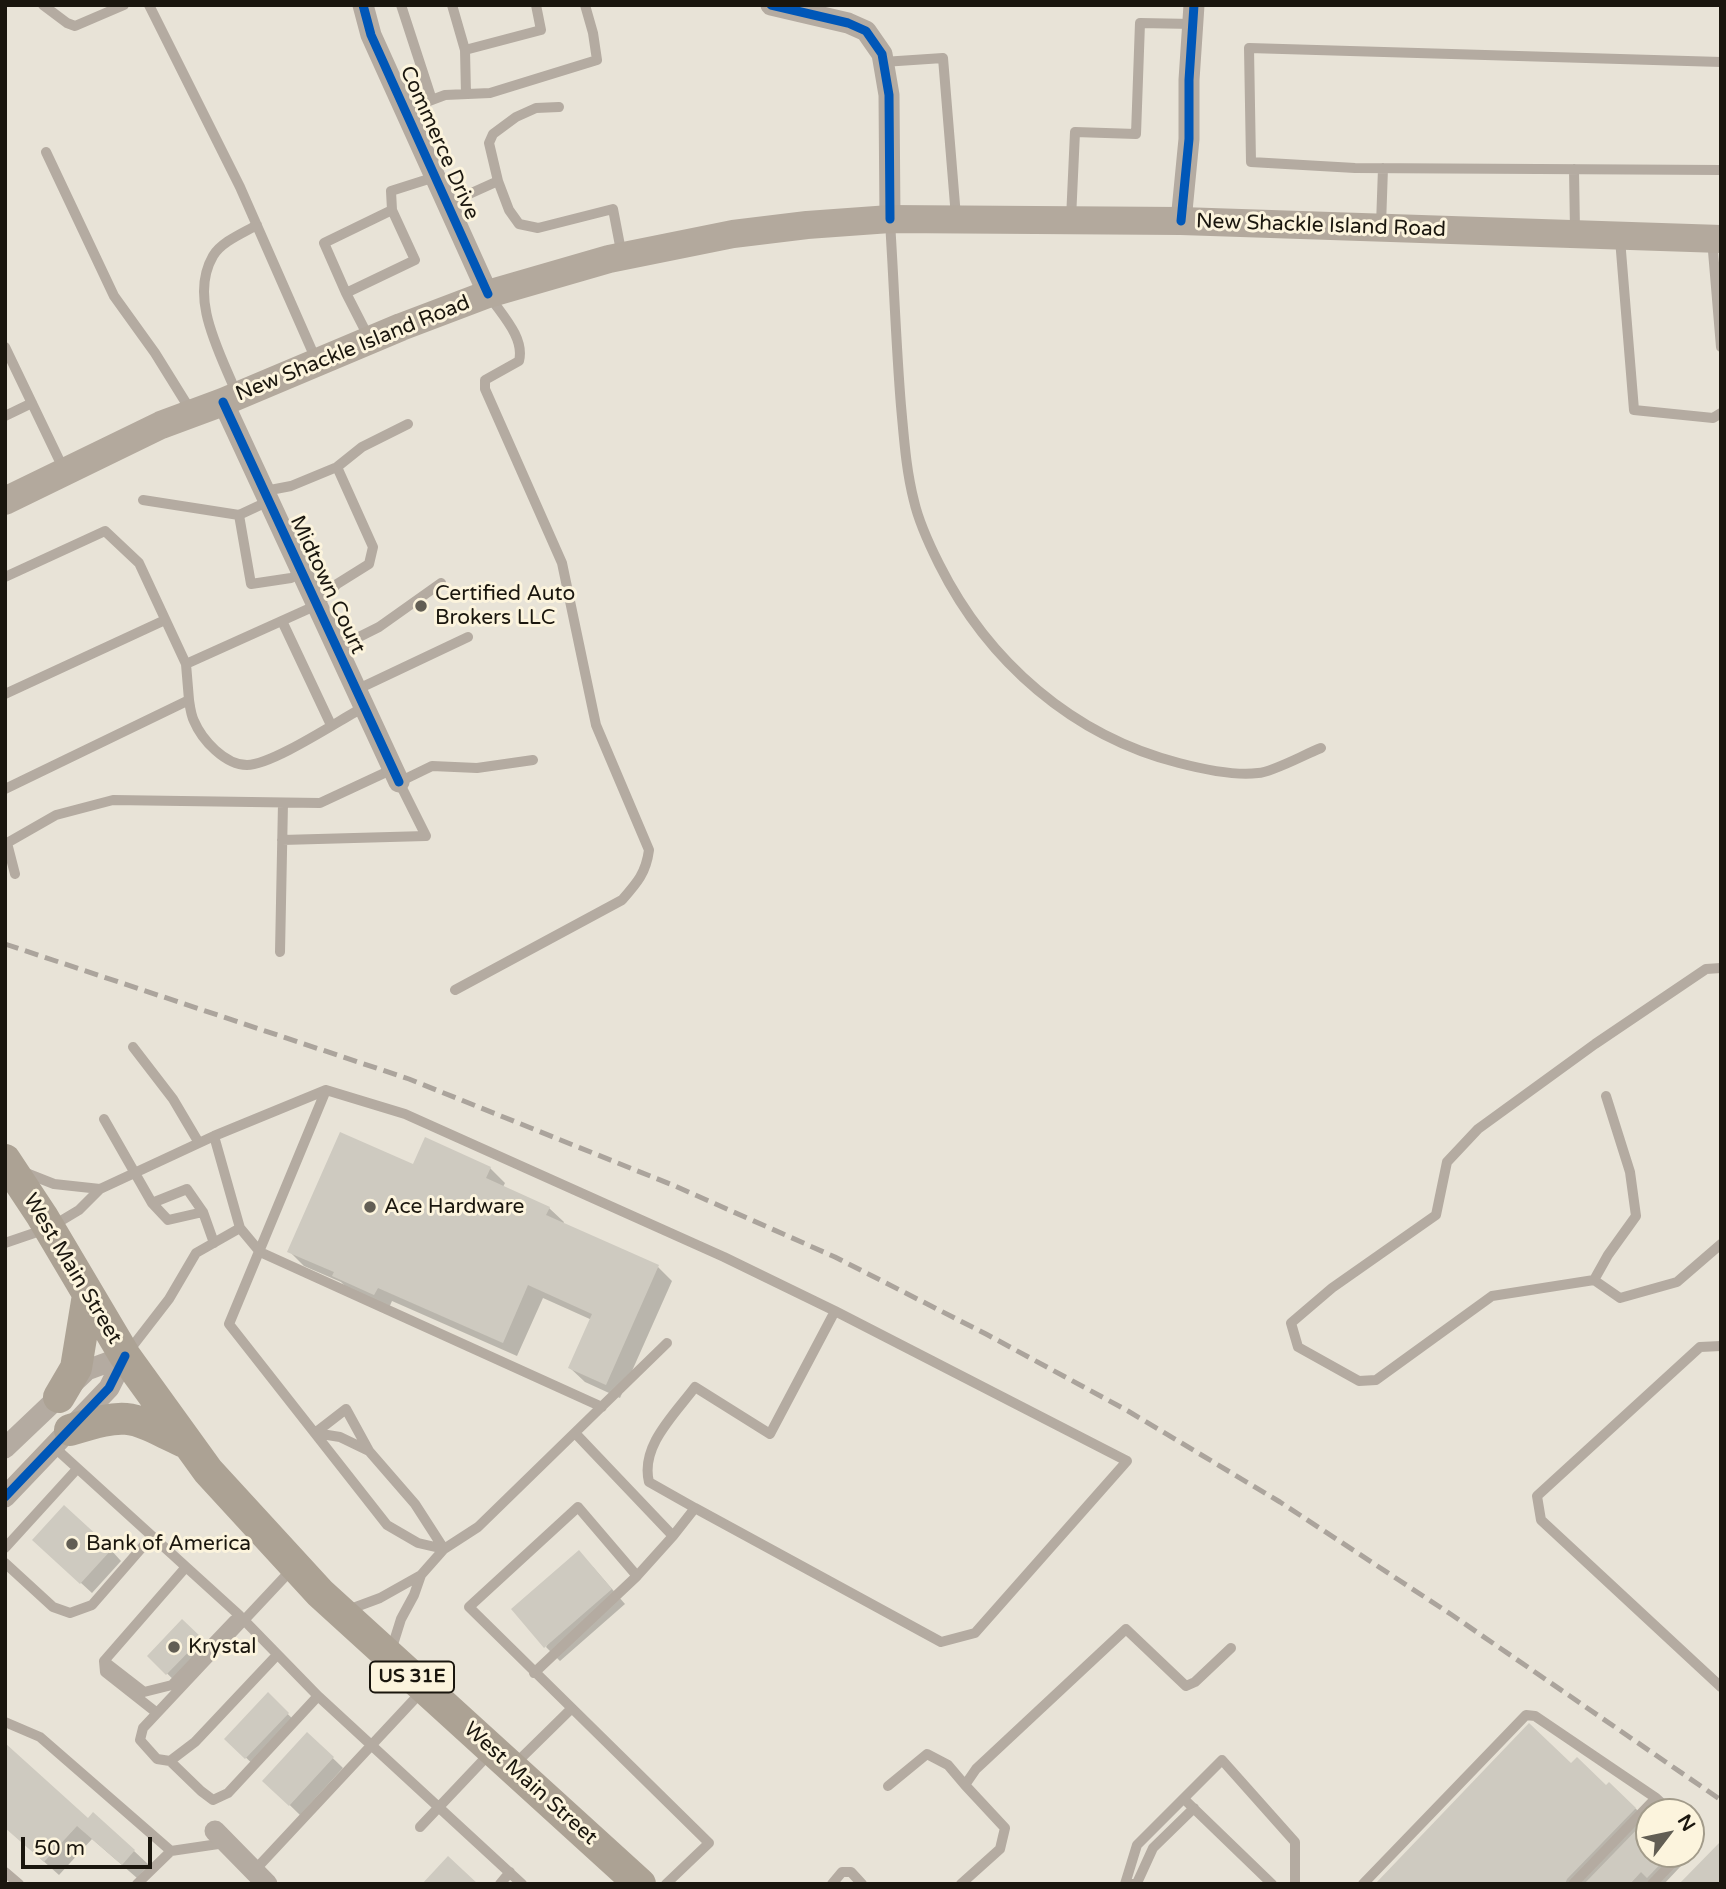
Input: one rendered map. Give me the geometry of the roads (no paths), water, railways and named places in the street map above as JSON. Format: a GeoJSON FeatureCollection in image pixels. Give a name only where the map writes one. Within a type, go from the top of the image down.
{"type":"FeatureCollection","features":[{"type":"Feature","properties":{"kind":"main road","name":"New Shackle Island Road"},"geometry":{"type":"LineString","coordinates":[[5,501],[161,425],[488,294],[622,256],[733,234],[890,219],[1181,221],[1716,239]]}},
{"type":"Feature","properties":{"kind":"main road","name":"West Main Street"},"geometry":{"type":"LineString","coordinates":[[7,1169],[49,1228],[125,1356],[208,1471],[295,1566],[342,1612],[640,1884]]}},
{"type":"Feature","properties":{"kind":"main road"},"geometry":{"type":"LineString","coordinates":[[59,1396],[75,1368],[88,1295]]}},
{"type":"Feature","properties":{"kind":"main road"},"geometry":{"type":"LineString","coordinates":[[62,1439],[109,1418],[129,1418],[140,1420],[186,1443]]}},
{"type":"Feature","properties":{"kind":"street","name":"Commerce Drive"},"geometry":{"type":"LineString","coordinates":[[363,5],[371,35],[488,294]]}},
{"type":"Feature","properties":{"kind":"street"},"geometry":{"type":"LineString","coordinates":[[771,5],[848,23],[866,31],[882,54],[889,95],[890,219]]}},
{"type":"Feature","properties":{"kind":"street"},"geometry":{"type":"LineString","coordinates":[[1181,221],[1189,139],[1193,15]]}},
{"type":"Feature","properties":{"kind":"street","name":"Midtown Court"},"geometry":{"type":"LineString","coordinates":[[231,399],[267,496],[396,776]]}},
{"type":"Feature","properties":{"kind":"street"},"geometry":{"type":"LineString","coordinates":[[5,1448],[87,1370],[125,1356]]}},
{"type":"Feature","properties":{"kind":"street"},"geometry":{"type":"LineString","coordinates":[[5,1496],[109,1388],[125,1356]]}},
{"type":"Feature","properties":{"kind":"street"},"geometry":{"type":"LineString","coordinates":[[221,1837],[261,1877]]}},
{"type":"Feature","properties":{"kind":"lane"},"geometry":{"type":"LineString","coordinates":[[43,5],[75,26],[124,5]]}},
{"type":"Feature","properties":{"kind":"lane"},"geometry":{"type":"LineString","coordinates":[[149,5],[257,225],[317,362]]}},
{"type":"Feature","properties":{"kind":"lane"},"geometry":{"type":"LineString","coordinates":[[401,5],[432,100]]}},
{"type":"Feature","properties":{"kind":"lane"},"geometry":{"type":"LineString","coordinates":[[452,5],[465,50],[466,94]]}},
{"type":"Feature","properties":{"kind":"lane"},"geometry":{"type":"LineString","coordinates":[[465,50],[541,30],[536,5]]}},
{"type":"Feature","properties":{"kind":"lane"},"geometry":{"type":"LineString","coordinates":[[405,110],[445,95],[490,93],[597,60],[585,5]]}},
{"type":"Feature","properties":{"kind":"lane"},"geometry":{"type":"LineString","coordinates":[[1071,220],[1075,132],[1136,134],[1140,23],[1193,15]]}},
{"type":"Feature","properties":{"kind":"lane"},"geometry":{"type":"LineString","coordinates":[[1721,62],[1249,48],[1251,162],[1383,168],[1721,170]]}},
{"type":"Feature","properties":{"kind":"lane"},"geometry":{"type":"LineString","coordinates":[[883,61],[943,58],[957,220]]}},
{"type":"Feature","properties":{"kind":"lane"},"geometry":{"type":"LineString","coordinates":[[559,107],[536,108],[516,117],[493,134],[489,143],[498,181],[509,210],[519,224],[538,228],[613,209],[622,256]]}},
{"type":"Feature","properties":{"kind":"lane"},"geometry":{"type":"LineString","coordinates":[[46,152],[114,296],[155,353],[192,414]]}},
{"type":"Feature","properties":{"kind":"lane"},"geometry":{"type":"LineString","coordinates":[[1381,228],[1383,168]]}},
{"type":"Feature","properties":{"kind":"lane"},"geometry":{"type":"LineString","coordinates":[[1574,169],[1575,234]]}},
{"type":"Feature","properties":{"kind":"lane"},"geometry":{"type":"LineString","coordinates":[[346,293],[415,260],[392,210],[391,191],[435,177]]}},
{"type":"Feature","properties":{"kind":"lane"},"geometry":{"type":"LineString","coordinates":[[447,204],[498,181]]}},
{"type":"Feature","properties":{"kind":"lane"},"geometry":{"type":"LineString","coordinates":[[370,340],[324,243],[392,210]]}},
{"type":"Feature","properties":{"kind":"lane"},"geometry":{"type":"LineString","coordinates":[[890,219],[906,467],[914,503],[929,543],[951,588],[974,624],[998,653],[1041,695],[1080,722],[1120,743],[1156,757],[1205,770],[1259,774],[1321,748]]}},
{"type":"Feature","properties":{"kind":"lane"},"geometry":{"type":"LineString","coordinates":[[231,399],[208,321],[204,283],[213,254],[257,225]]}},
{"type":"Feature","properties":{"kind":"lane"},"geometry":{"type":"LineString","coordinates":[[1620,236],[1634,410],[1713,418],[1721,413]]}},
{"type":"Feature","properties":{"kind":"lane"},"geometry":{"type":"LineString","coordinates":[[1716,239],[1721,347]]}},
{"type":"Feature","properties":{"kind":"lane"},"geometry":{"type":"LineString","coordinates":[[455,990],[622,900],[636,885],[647,867],[649,850],[596,725],[562,563],[485,389],[485,380],[519,360],[521,350],[513,332],[488,294]]}},
{"type":"Feature","properties":{"kind":"lane"},"geometry":{"type":"LineString","coordinates":[[5,347],[65,472]]}},
{"type":"Feature","properties":{"kind":"lane"},"geometry":{"type":"LineString","coordinates":[[5,416],[32,403]]}},
{"type":"Feature","properties":{"kind":"lane"},"geometry":{"type":"LineString","coordinates":[[143,500],[239,515],[267,496],[337,467],[362,447],[408,425]]}},
{"type":"Feature","properties":{"kind":"lane"},"geometry":{"type":"LineString","coordinates":[[186,664],[317,605],[337,584],[369,564],[373,547],[337,467]]}},
{"type":"Feature","properties":{"kind":"lane"},"geometry":{"type":"LineString","coordinates":[[239,515],[251,584],[291,578],[302,573]]}},
{"type":"Feature","properties":{"kind":"lane"},"geometry":{"type":"LineString","coordinates":[[5,577],[105,531],[139,563],[186,664],[188,700],[194,722],[226,759],[246,765],[273,759],[331,724],[360,699],[468,637]]}},
{"type":"Feature","properties":{"kind":"lane"},"geometry":{"type":"LineString","coordinates":[[337,648],[379,627],[441,583]]}},
{"type":"Feature","properties":{"kind":"lane"},"geometry":{"type":"LineString","coordinates":[[5,694],[165,620]]}},
{"type":"Feature","properties":{"kind":"lane"},"geometry":{"type":"LineString","coordinates":[[282,621],[331,724]]}},
{"type":"Feature","properties":{"kind":"lane"},"geometry":{"type":"LineString","coordinates":[[5,789],[188,700]]}},
{"type":"Feature","properties":{"kind":"lane"},"geometry":{"type":"LineString","coordinates":[[15,874],[7,843],[56,815],[113,800],[320,803],[432,766],[477,768],[533,760]]}},
{"type":"Feature","properties":{"kind":"lane"},"geometry":{"type":"LineString","coordinates":[[282,841],[426,836],[396,776]]}},
{"type":"Feature","properties":{"kind":"lane"},"geometry":{"type":"LineString","coordinates":[[280,952],[283,803]]}},
{"type":"Feature","properties":{"kind":"lane"},"geometry":{"type":"LineString","coordinates":[[1721,968],[1706,969],[1595,1044],[1478,1129],[1447,1162],[1436,1215],[1332,1288],[1291,1323],[1298,1347],[1359,1381],[1376,1380],[1492,1296],[1594,1280],[1620,1298],[1677,1282],[1721,1244]]}},
{"type":"Feature","properties":{"kind":"lane"},"geometry":{"type":"LineString","coordinates":[[133,1047],[173,1099],[199,1143]]}},
{"type":"Feature","properties":{"kind":"lane"},"geometry":{"type":"LineString","coordinates":[[326,1090],[229,1324],[387,1525],[418,1543],[444,1549]]}},
{"type":"Feature","properties":{"kind":"lane"},"geometry":{"type":"LineString","coordinates":[[5,1243],[49,1228],[79,1210],[100,1189],[214,1136],[326,1090],[405,1114],[835,1311],[1127,1461],[975,1633],[940,1642],[649,1482],[645,1469],[658,1434],[695,1388],[770,1434],[835,1311]]}},
{"type":"Feature","properties":{"kind":"lane"},"geometry":{"type":"LineString","coordinates":[[1594,1280],[1636,1216],[1630,1172],[1606,1096]]}},
{"type":"Feature","properties":{"kind":"lane"},"geometry":{"type":"LineString","coordinates":[[104,1119],[152,1203],[168,1220],[203,1212]]}},
{"type":"Feature","properties":{"kind":"lane"},"geometry":{"type":"LineString","coordinates":[[214,1136],[240,1228],[260,1252],[602,1407]]}},
{"type":"Feature","properties":{"kind":"lane"},"geometry":{"type":"LineString","coordinates":[[7,1169],[54,1184],[100,1189]]}},
{"type":"Feature","properties":{"kind":"lane"},"geometry":{"type":"LineString","coordinates":[[152,1203],[187,1189],[203,1212],[214,1243]]}},
{"type":"Feature","properties":{"kind":"lane"},"geometry":{"type":"LineString","coordinates":[[125,1356],[169,1299],[196,1253],[240,1228]]}},
{"type":"Feature","properties":{"kind":"lane"},"geometry":{"type":"LineString","coordinates":[[342,1612],[380,1598],[421,1575],[444,1549],[478,1527],[667,1343]]}},
{"type":"Feature","properties":{"kind":"lane"},"geometry":{"type":"LineString","coordinates":[[1721,1346],[1700,1347],[1537,1496],[1541,1520],[1721,1688]]}},
{"type":"Feature","properties":{"kind":"lane"},"geometry":{"type":"LineString","coordinates":[[315,1433],[346,1409],[369,1451],[415,1504],[444,1549]]}},
{"type":"Feature","properties":{"kind":"lane"},"geometry":{"type":"LineString","coordinates":[[315,1433],[340,1437],[369,1451]]}},
{"type":"Feature","properties":{"kind":"lane"},"geometry":{"type":"LineString","coordinates":[[575,1433],[673,1536]]}},
{"type":"Feature","properties":{"kind":"lane"},"geometry":{"type":"LineString","coordinates":[[62,1439],[77,1469],[242,1617],[318,1696],[522,1884]]}},
{"type":"Feature","properties":{"kind":"lane"},"geometry":{"type":"LineString","coordinates":[[6,1547],[77,1469]]}},
{"type":"Feature","properties":{"kind":"lane"},"geometry":{"type":"LineString","coordinates":[[638,1576],[578,1507],[469,1606],[709,1843],[666,1884]]}},
{"type":"Feature","properties":{"kind":"lane"},"geometry":{"type":"LineString","coordinates":[[534,1673],[638,1576],[695,1508]]}},
{"type":"Feature","properties":{"kind":"lane"},"geometry":{"type":"LineString","coordinates":[[5,1563],[53,1607],[70,1613],[92,1605],[152,1536]]}},
{"type":"Feature","properties":{"kind":"lane"},"geometry":{"type":"LineString","coordinates":[[104,1661],[144,1692],[172,1685],[295,1566]]}},
{"type":"Feature","properties":{"kind":"lane"},"geometry":{"type":"LineString","coordinates":[[157,1713],[104,1672],[104,1661],[186,1567]]}},
{"type":"Feature","properties":{"kind":"lane"},"geometry":{"type":"LineString","coordinates":[[390,1656],[401,1619],[421,1575]]}},
{"type":"Feature","properties":{"kind":"lane"},"geometry":{"type":"LineString","coordinates":[[242,1617],[143,1728],[140,1740],[157,1759],[170,1761],[214,1800],[228,1793],[318,1696]]}},
{"type":"Feature","properties":{"kind":"lane"},"geometry":{"type":"LineString","coordinates":[[965,1785],[976,1769],[1126,1629],[1186,1686],[1195,1682],[1231,1648]]}},
{"type":"Feature","properties":{"kind":"lane"},"geometry":{"type":"LineString","coordinates":[[170,1761],[195,1742],[277,1654]]}},
{"type":"Feature","properties":{"kind":"lane"},"geometry":{"type":"LineString","coordinates":[[261,1877],[425,1688]]}},
{"type":"Feature","properties":{"kind":"lane"},"geometry":{"type":"LineString","coordinates":[[420,1827],[439,1807],[571,1709]]}},
{"type":"Feature","properties":{"kind":"lane"},"geometry":{"type":"LineString","coordinates":[[1363,1884],[1526,1715],[1535,1716],[1656,1798]]}},
{"type":"Feature","properties":{"kind":"lane"},"geometry":{"type":"LineString","coordinates":[[5,1722],[40,1737],[171,1851]]}},
{"type":"Feature","properties":{"kind":"lane"},"geometry":{"type":"LineString","coordinates":[[888,1786],[927,1754],[948,1765],[1005,1828],[1000,1849],[961,1884]]}},
{"type":"Feature","properties":{"kind":"lane"},"geometry":{"type":"LineString","coordinates":[[1194,1808],[1153,1848],[1138,1883],[1125,1884],[1137,1845],[1222,1760],[1294,1842],[1294,1884]]}},
{"type":"Feature","properties":{"kind":"lane"},"geometry":{"type":"LineString","coordinates":[[1184,1799],[1272,1884]]}},
{"type":"Feature","properties":{"kind":"lane"},"geometry":{"type":"LineString","coordinates":[[1573,1884],[1635,1820]]}},
{"type":"Feature","properties":{"kind":"lane"},"geometry":{"type":"LineString","coordinates":[[137,1884],[171,1851],[221,1837]]}},
{"type":"Feature","properties":{"kind":"lane"},"geometry":{"type":"LineString","coordinates":[[1652,1884],[1667,1868]]}},
{"type":"Feature","properties":{"kind":"lane"},"geometry":{"type":"LineString","coordinates":[[5,1872],[19,1884]]}},
{"type":"Feature","properties":{"kind":"lane"},"geometry":{"type":"LineString","coordinates":[[500,1884],[510,1872]]}},
{"type":"Feature","properties":{"kind":"lane"},"geometry":{"type":"LineString","coordinates":[[832,1884],[842,1872],[851,1872],[862,1884]]}},
{"type":"Feature","properties":{"kind":"railway"},"geometry":{"type":"LineString","coordinates":[[5,944],[409,1079],[675,1186],[835,1257],[1128,1411],[1280,1502],[1452,1615],[1721,1800]]}},
{"type":"Feature","properties":{"kind":"place","name":"Certified Auto Brokers LLC"},"geometry":{"type":"Point","coordinates":[421,606]}},
{"type":"Feature","properties":{"kind":"place","name":"Ace Hardware"},"geometry":{"type":"Point","coordinates":[370,1207]}},
{"type":"Feature","properties":{"kind":"place","name":"Bank of America"},"geometry":{"type":"Point","coordinates":[72,1544]}},
{"type":"Feature","properties":{"kind":"place","name":"Krystal"},"geometry":{"type":"Point","coordinates":[174,1647]}}]}
